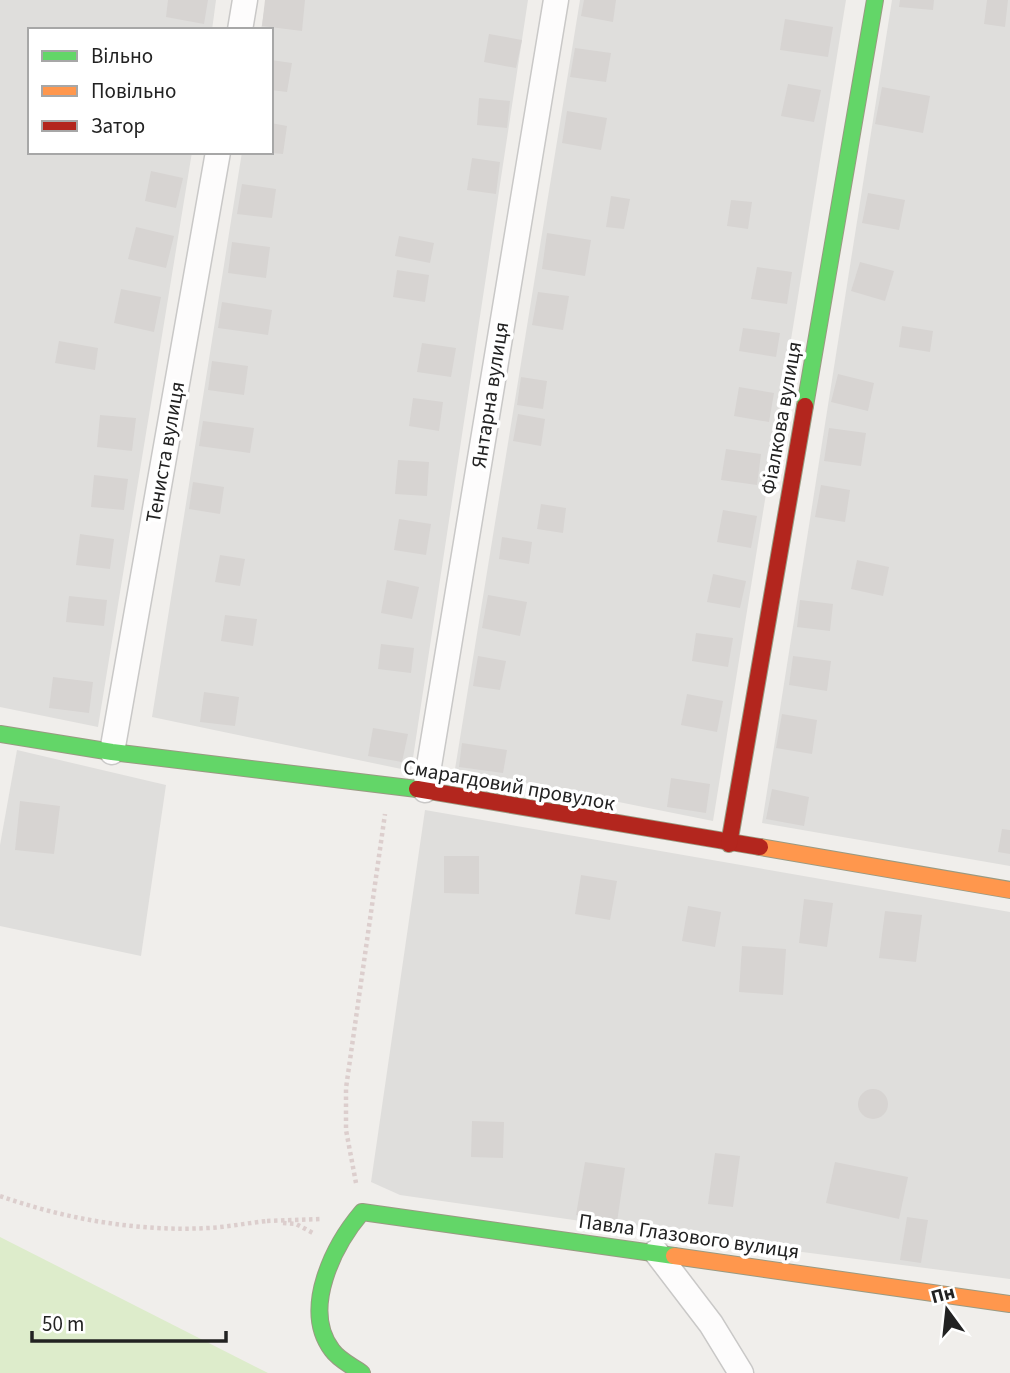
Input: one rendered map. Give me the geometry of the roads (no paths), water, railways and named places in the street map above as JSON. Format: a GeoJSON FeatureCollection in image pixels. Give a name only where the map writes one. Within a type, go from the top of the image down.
{"type":"FeatureCollection","features":[{"type":"Feature","properties":{"kind":"street"},"geometry":{"type":"LineString","coordinates":[[240,28],[245,0]]}},
{"type":"Feature","properties":{"kind":"street","name":"Янтарна вулиця"},"geometry":{"type":"LineString","coordinates":[[425,790],[556,0]]}},
{"type":"Feature","properties":{"kind":"street","name":"Фіалкова вулиця"},"geometry":{"type":"LineString","coordinates":[[729,844],[875,0]]}},
{"type":"Feature","properties":{"kind":"street","name":"Тениста вулиця"},"geometry":{"type":"LineString","coordinates":[[112,752],[218,154]]}},
{"type":"Feature","properties":{"kind":"street","name":"Смарагдовий провулок"},"geometry":{"type":"LineString","coordinates":[[0,734],[112,752],[425,790],[1010,890]]}},
{"type":"Feature","properties":{"kind":"street","name":"Павла Глазового вулиця"},"geometry":{"type":"LineString","coordinates":[[362,1373],[332,1350],[321,1328],[319,1302],[330,1264],[362,1212],[1010,1304]]}},
{"type":"Feature","properties":{"kind":"street"},"geometry":{"type":"LineString","coordinates":[[656,1252],[692,1297],[741,1373]]}}]}
